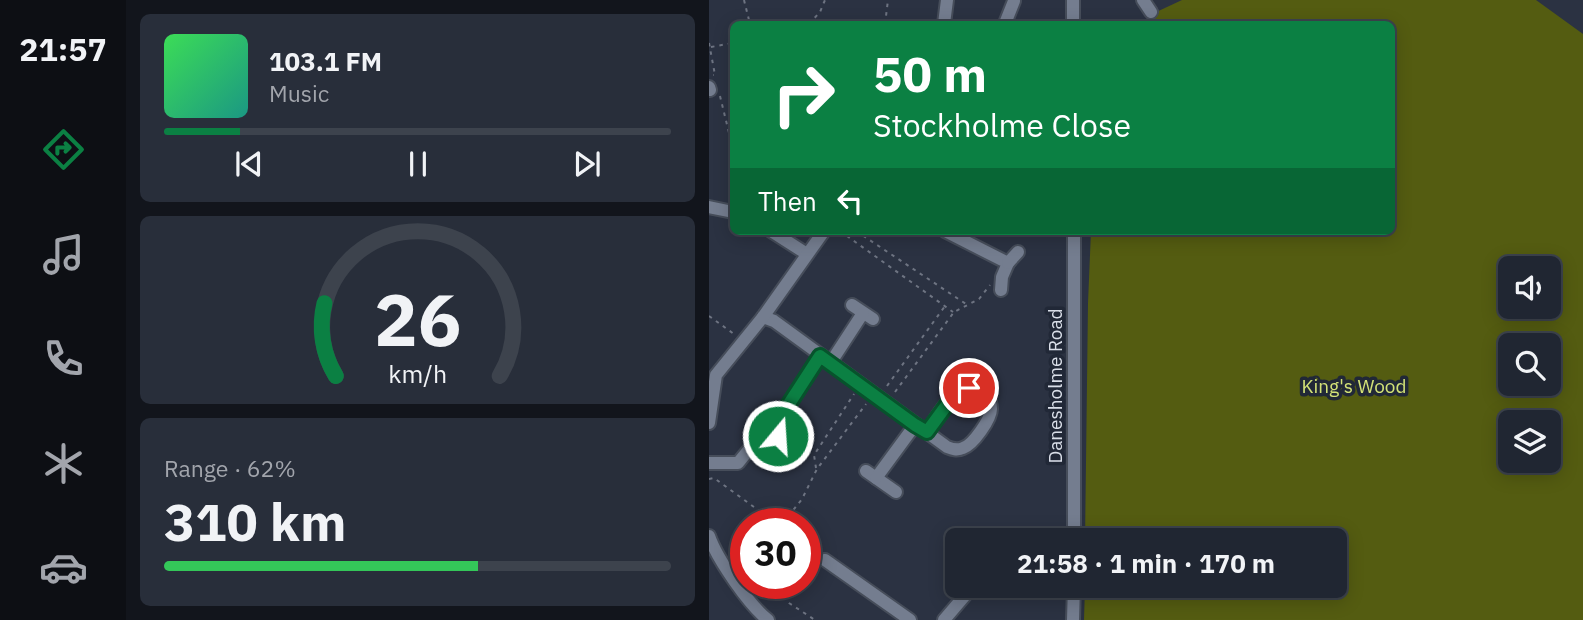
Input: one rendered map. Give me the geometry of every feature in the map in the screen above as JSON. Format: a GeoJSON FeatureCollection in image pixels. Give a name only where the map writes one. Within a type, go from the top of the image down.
{"type":"FeatureCollection","features":[{"type":"Feature","properties":{"kind":"street"},"geometry":{"type":"LineString","coordinates":[[944,21],[947,0]]}},
{"type":"Feature","properties":{"kind":"street"},"geometry":{"type":"LineString","coordinates":[[1073,0],[1073,21]]}},
{"type":"Feature","properties":{"kind":"street"},"geometry":{"type":"LineString","coordinates":[[1143,0],[1151,12]]}},
{"type":"Feature","properties":{"kind":"street"},"geometry":{"type":"LineString","coordinates":[[1006,21],[1014,1]]}},
{"type":"Feature","properties":{"kind":"street"},"geometry":{"type":"LineString","coordinates":[[710,209],[730,212]]}},
{"type":"Feature","properties":{"kind":"street"},"geometry":{"type":"LineString","coordinates":[[777,235],[807,254]]}},
{"type":"Feature","properties":{"kind":"street"},"geometry":{"type":"LineString","coordinates":[[709,423],[713,373],[763,317],[821,235]]}},
{"type":"Feature","properties":{"kind":"street","name":"Danesholme Road"},"geometry":{"type":"LineString","coordinates":[[1074,235],[1074,528]]}},
{"type":"Feature","properties":{"kind":"street"},"geometry":{"type":"LineString","coordinates":[[964,236],[1008,263]]}},
{"type":"Feature","properties":{"kind":"street"},"geometry":{"type":"LineString","coordinates":[[1002,284],[1008,263],[1018,252]]}},
{"type":"Feature","properties":{"kind":"street"},"geometry":{"type":"LineString","coordinates":[[778,436],[776,424],[863,312]]}},
{"type":"Feature","properties":{"kind":"street"},"geometry":{"type":"LineString","coordinates":[[763,317],[774,321],[946,447],[962,449],[972,441],[989,417],[990,404],[983,393],[977,390],[961,390],[954,395],[927,432]]}},
{"type":"Feature","properties":{"kind":"street"},"geometry":{"type":"LineString","coordinates":[[896,492],[871,474],[915,425]]}},
{"type":"Feature","properties":{"kind":"street"},"geometry":{"type":"LineString","coordinates":[[709,463],[738,463],[751,447]]}},
{"type":"Feature","properties":{"kind":"street"},"geometry":{"type":"LineString","coordinates":[[709,537],[735,582],[768,620]]}},
{"type":"Feature","properties":{"kind":"street"},"geometry":{"type":"LineString","coordinates":[[825,560],[910,620]]}},
{"type":"Feature","properties":{"kind":"street"},"geometry":{"type":"LineString","coordinates":[[947,619],[964,598]]}},
{"type":"Feature","properties":{"kind":"street"},"geometry":{"type":"LineString","coordinates":[[1073,620],[1074,598]]}},
{"type":"Feature","properties":{"kind":"path"},"geometry":{"type":"LineString","coordinates":[[744,0],[749,21]]}},
{"type":"Feature","properties":{"kind":"path"},"geometry":{"type":"LineString","coordinates":[[812,21],[820,12],[825,0]]}},
{"type":"Feature","properties":{"kind":"path"},"geometry":{"type":"LineString","coordinates":[[885,21],[888,0]]}},
{"type":"Feature","properties":{"kind":"path"},"geometry":{"type":"LineString","coordinates":[[709,43],[715,75],[709,78]]}},
{"type":"Feature","properties":{"kind":"path"},"geometry":{"type":"LineString","coordinates":[[710,47],[730,44]]}},
{"type":"Feature","properties":{"kind":"path"},"geometry":{"type":"LineString","coordinates":[[712,88],[730,138]]}},
{"type":"Feature","properties":{"kind":"path"},"geometry":{"type":"LineString","coordinates":[[846,235],[954,312]]}},
{"type":"Feature","properties":{"kind":"path"},"geometry":{"type":"LineString","coordinates":[[862,235],[968,305]]}},
{"type":"Feature","properties":{"kind":"path"},"geometry":{"type":"LineString","coordinates":[[795,508],[817,469],[954,312],[979,299],[987,287],[1002,284]]}},
{"type":"Feature","properties":{"kind":"path"},"geometry":{"type":"LineString","coordinates":[[879,399],[945,306]]}},
{"type":"Feature","properties":{"kind":"path"},"geometry":{"type":"LineString","coordinates":[[709,316],[743,340]]}},
{"type":"Feature","properties":{"kind":"path"},"geometry":{"type":"LineString","coordinates":[[817,469],[815,455],[860,384]]}},
{"type":"Feature","properties":{"kind":"path"},"geometry":{"type":"LineString","coordinates":[[709,479],[714,478],[755,508]]}},
{"type":"Feature","properties":{"kind":"path"},"geometry":{"type":"LineString","coordinates":[[786,599],[815,620]]}},
{"type":"Feature","properties":{"kind":"green space","name":"King's Wood"},"geometry":{"type":"Polygon","coordinates":[[[1182,0],[1536,0],[1583,34],[1583,620],[1084,620],[1085,598],[1347,598],[1347,528],[1085,528],[1091,235],[1395,235],[1395,21],[1144,21],[1152,14],[1182,0]]]}},
{"type":"Feature","properties":{"kind":"route"},"geometry":{"type":"LineString","coordinates":[[778,436],[776,424],[820,356],[927,432],[954,395],[969,388]]}}]}
